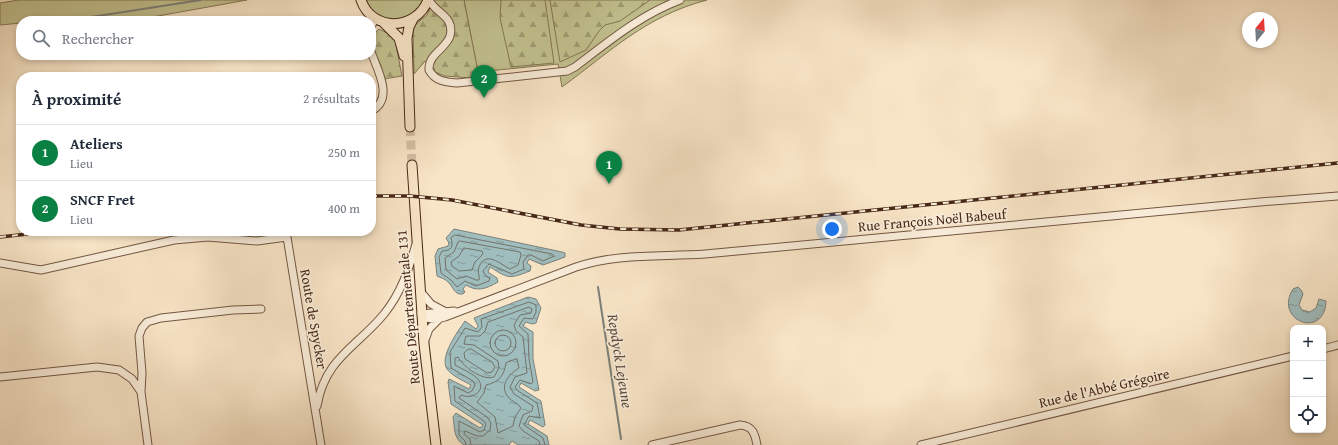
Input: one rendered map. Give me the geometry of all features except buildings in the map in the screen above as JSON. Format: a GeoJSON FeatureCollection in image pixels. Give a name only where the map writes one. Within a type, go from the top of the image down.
{"type":"FeatureCollection","features":[{"type":"Feature","properties":{"kind":"main road"},"geometry":{"type":"LineString","coordinates":[[361,0],[371,16]]}},
{"type":"Feature","properties":{"kind":"main road"},"geometry":{"type":"LineString","coordinates":[[376,23],[397,24],[412,19],[423,10],[428,0]]}},
{"type":"Feature","properties":{"kind":"main road"},"geometry":{"type":"LineString","coordinates":[[410,127],[407,73],[408,36],[412,19]]}},
{"type":"Feature","properties":{"kind":"main road"},"geometry":{"type":"LineString","coordinates":[[376,23],[399,38],[407,73]]}},
{"type":"Feature","properties":{"kind":"main road","name":"Route Départementale 131"},"geometry":{"type":"LineString","coordinates":[[412,165],[421,316],[436,445]]}},
{"type":"Feature","properties":{"kind":"street"},"geometry":{"type":"LineString","coordinates":[[428,0],[449,22],[450,35],[446,42],[430,60],[429,70],[433,76],[440,81],[462,83],[567,71],[575,67],[628,27],[657,10],[680,0]]}},
{"type":"Feature","properties":{"kind":"street"},"geometry":{"type":"LineString","coordinates":[[423,10],[431,9],[442,13]]}},
{"type":"Feature","properties":{"kind":"street"},"geometry":{"type":"LineString","coordinates":[[374,60],[383,89],[379,104],[376,107]]}},
{"type":"Feature","properties":{"kind":"street","name":"Rue François Noël Babeuf"},"geometry":{"type":"LineString","coordinates":[[421,316],[440,318],[587,263],[616,257],[705,254],[1338,196]]}},
{"type":"Feature","properties":{"kind":"street"},"geometry":{"type":"LineString","coordinates":[[0,263],[41,270],[178,239],[208,237],[256,241],[277,236]]}},
{"type":"Feature","properties":{"kind":"street","name":"Route de Spycker"},"geometry":{"type":"LineString","coordinates":[[286,236],[321,445]]}},
{"type":"Feature","properties":{"kind":"street","name":"Route de Spycker"},"geometry":{"type":"LineString","coordinates":[[316,411],[322,388],[334,363],[381,318],[396,296],[406,275],[416,244]]}},
{"type":"Feature","properties":{"kind":"street"},"geometry":{"type":"LineString","coordinates":[[420,291],[434,306],[448,312]]}},
{"type":"Feature","properties":{"kind":"street"},"geometry":{"type":"LineString","coordinates":[[148,445],[141,392],[142,370],[139,338],[141,330],[147,322],[169,317],[237,309],[261,309]]}},
{"type":"Feature","properties":{"kind":"street","name":"Rue François Noël Babeuf"},"geometry":{"type":"LineString","coordinates":[[421,316],[464,309]]}},
{"type":"Feature","properties":{"kind":"street"},"geometry":{"type":"LineString","coordinates":[[424,344],[429,329],[440,318]]}},
{"type":"Feature","properties":{"kind":"street"},"geometry":{"type":"LineString","coordinates":[[1326,348],[1338,345]]}},
{"type":"Feature","properties":{"kind":"street","name":"Rue de l'Abbé Grégoire"},"geometry":{"type":"LineString","coordinates":[[921,445],[1290,357]]}},
{"type":"Feature","properties":{"kind":"street"},"geometry":{"type":"LineString","coordinates":[[0,378],[97,367],[110,367],[127,374],[136,383],[141,392]]}},
{"type":"Feature","properties":{"kind":"street"},"geometry":{"type":"LineString","coordinates":[[652,445],[740,425],[752,429],[757,445]]}},
{"type":"Feature","properties":{"kind":"green space"},"geometry":{"type":"Polygon","coordinates":[[[19,0],[247,0],[158,16],[16,16],[16,23],[0,25],[0,3],[19,0]]]}},
{"type":"Feature","properties":{"kind":"green space"},"geometry":{"type":"Polygon","coordinates":[[[365,0],[423,0],[413,12],[407,16],[393,20],[378,16],[371,10],[365,0]]]}},
{"type":"Feature","properties":{"kind":"green space"},"geometry":{"type":"Polygon","coordinates":[[[434,0],[464,0],[478,72],[471,72],[471,78],[445,76],[435,72],[434,68],[425,61],[414,74],[413,30],[415,25],[427,15],[434,0]]]}},
{"type":"Feature","properties":{"kind":"green space"},"geometry":{"type":"Polygon","coordinates":[[[464,0],[707,0],[685,7],[647,25],[613,48],[562,87],[558,64],[478,72],[464,0]]]}},
{"type":"Feature","properties":{"kind":"green space"},"geometry":{"type":"Polygon","coordinates":[[[501,0],[545,0],[554,63],[511,67],[500,18],[501,0]]]}},
{"type":"Feature","properties":{"kind":"green space"},"geometry":{"type":"Polygon","coordinates":[[[550,0],[650,0],[620,21],[605,25],[586,50],[560,62],[550,0]]]}},
{"type":"Feature","properties":{"kind":"green space"},"geometry":{"type":"Polygon","coordinates":[[[379,29],[391,35],[395,40],[402,76],[384,79],[376,57],[376,33],[379,29]]]}},
{"type":"Feature","properties":{"kind":"water"},"geometry":{"type":"Polygon","coordinates":[[[454,229],[562,252],[565,253],[565,257],[543,265],[529,259],[527,263],[531,266],[530,271],[513,276],[505,276],[490,267],[488,272],[497,278],[498,282],[482,289],[466,285],[463,289],[465,292],[460,294],[456,292],[446,280],[437,276],[435,256],[438,249],[448,246],[449,243],[446,238],[454,229]]]}},
{"type":"Feature","properties":{"kind":"water"},"geometry":{"type":"Polygon","coordinates":[[[1298,287],[1303,294],[1299,305],[1302,310],[1310,312],[1316,308],[1319,299],[1326,301],[1323,313],[1318,320],[1310,323],[1302,322],[1294,317],[1290,310],[1289,300],[1293,289],[1298,287]]]}},
{"type":"Feature","properties":{"kind":"water"},"geometry":{"type":"Polygon","coordinates":[[[528,297],[536,299],[541,308],[536,323],[532,324],[526,322],[523,326],[533,332],[533,359],[539,390],[535,391],[521,383],[519,387],[541,401],[545,425],[543,427],[530,420],[528,424],[547,436],[549,445],[518,445],[512,441],[509,445],[464,445],[460,442],[455,432],[453,417],[456,413],[480,428],[483,425],[451,404],[448,382],[449,379],[469,389],[471,385],[449,372],[447,369],[445,358],[450,344],[465,321],[476,329],[478,326],[474,318],[528,297]]]}},
{"type":"Feature","properties":{"kind":"waterway"},"geometry":{"type":"LineString","coordinates":[[97,16],[201,0]]}},
{"type":"Feature","properties":{"kind":"waterway","name":"Repdyck Lejeune"},"geometry":{"type":"LineString","coordinates":[[598,287],[621,439]]}},
{"type":"Feature","properties":{"kind":"tunnel"},"geometry":{"type":"LineString","coordinates":[[410,127],[412,165]]}},
{"type":"Feature","properties":{"kind":"railway"},"geometry":{"type":"LineString","coordinates":[[376,196],[410,196],[452,200],[581,225],[620,229],[679,230],[1338,163]]}},
{"type":"Feature","properties":{"kind":"railway"},"geometry":{"type":"LineString","coordinates":[[0,237],[16,235]]}},
{"type":"Feature","properties":{"kind":"place","name":"SNCF Fret"},"geometry":{"type":"Point","coordinates":[484,98]}},
{"type":"Feature","properties":{"kind":"place","name":"Ateliers"},"geometry":{"type":"Point","coordinates":[609,184]}}]}
